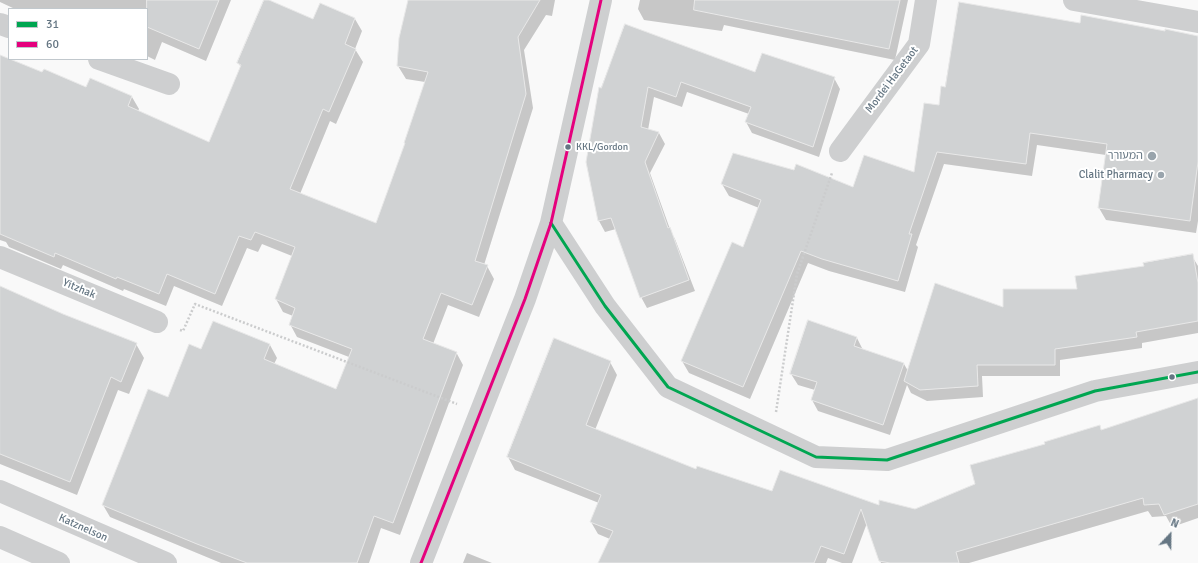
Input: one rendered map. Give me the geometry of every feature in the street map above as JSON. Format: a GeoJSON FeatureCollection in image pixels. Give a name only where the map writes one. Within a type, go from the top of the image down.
{"type":"FeatureCollection","features":[{"type":"Feature","properties":{"kind":"street"},"geometry":{"type":"LineString","coordinates":[[420,563],[525,299],[551,223],[601,0]]}},
{"type":"Feature","properties":{"kind":"street","name":"Mordei HaGetaot"},"geometry":{"type":"LineString","coordinates":[[840,151],[919,44],[926,0]]}},
{"type":"Feature","properties":{"kind":"street"},"geometry":{"type":"LineString","coordinates":[[1074,0],[1198,22]]}},
{"type":"Feature","properties":{"kind":"street"},"geometry":{"type":"LineString","coordinates":[[102,60],[169,84]]}},
{"type":"Feature","properties":{"kind":"street"},"geometry":{"type":"LineString","coordinates":[[551,223],[605,306],[668,387],[816,457],[887,460],[1095,391],[1198,372]]}},
{"type":"Feature","properties":{"kind":"street","name":"Yitzhak"},"geometry":{"type":"LineString","coordinates":[[0,256],[157,322]]}},
{"type":"Feature","properties":{"kind":"street","name":"Katznelson"},"geometry":{"type":"LineString","coordinates":[[0,491],[166,563]]}},
{"type":"Feature","properties":{"kind":"street"},"geometry":{"type":"LineString","coordinates":[[0,537],[60,563]]}},
{"type":"Feature","properties":{"kind":"path"},"geometry":{"type":"LineString","coordinates":[[772,437],[797,274],[840,151]]}},
{"type":"Feature","properties":{"kind":"path"},"geometry":{"type":"LineString","coordinates":[[157,322],[183,331],[195,304],[480,413]]}},
{"type":"Feature","properties":{"kind":"building"},"geometry":{"type":"Polygon","coordinates":[[[147,0],[219,0],[199,49],[148,27],[147,0]]]}},
{"type":"Feature","properties":{"kind":"building"},"geometry":{"type":"Polygon","coordinates":[[[264,0],[269,0],[313,19],[320,3],[355,18],[345,44],[356,49],[329,112],[323,109],[290,189],[376,223],[405,143],[428,72],[397,66],[399,38],[408,0],[540,0],[518,37],[526,94],[475,261],[488,265],[472,305],[441,293],[423,339],[457,352],[393,523],[374,516],[357,563],[247,563],[102,505],[148,389],[168,397],[189,344],[201,349],[213,321],[270,344],[264,359],[336,389],[352,349],[289,325],[295,308],[275,299],[295,247],[255,232],[251,240],[239,236],[215,294],[167,274],[159,294],[117,277],[116,279],[55,253],[54,257],[0,234],[0,55],[8,58],[8,60],[12,60],[42,72],[44,69],[86,87],[90,78],[132,96],[128,106],[209,142],[241,65],[237,63],[264,0]]]}},
{"type":"Feature","properties":{"kind":"building"},"geometry":{"type":"Polygon","coordinates":[[[695,0],[900,0],[889,49],[694,10],[695,0]]]}},
{"type":"Feature","properties":{"kind":"building"},"geometry":{"type":"Polygon","coordinates":[[[959,2],[1080,23],[1081,15],[1198,36],[1198,162],[1190,221],[1098,208],[1107,144],[1030,133],[1026,164],[937,152],[909,234],[912,234],[898,281],[822,259],[801,251],[743,387],[681,361],[732,242],[743,247],[761,200],[721,184],[733,153],[794,170],[796,164],[853,187],[864,155],[914,172],[924,103],[939,105],[941,86],[945,87],[959,2]]]}},
{"type":"Feature","properties":{"kind":"building"},"geometry":{"type":"Polygon","coordinates":[[[625,24],[755,72],[762,53],[835,77],[813,147],[745,122],[751,107],[681,82],[676,97],[648,87],[641,127],[659,132],[645,162],[668,228],[670,227],[689,280],[640,298],[611,218],[598,221],[586,162],[599,87],[601,88],[625,24]]]}},
{"type":"Feature","properties":{"kind":"building"},"geometry":{"type":"Polygon","coordinates":[[[1193,254],[1198,283],[1198,321],[1136,332],[1137,337],[1055,349],[1055,365],[977,365],[978,386],[920,390],[904,381],[935,283],[1003,307],[1003,289],[1077,289],[1075,276],[1144,266],[1143,263],[1193,254]]]}},
{"type":"Feature","properties":{"kind":"building"},"geometry":{"type":"Polygon","coordinates":[[[0,286],[63,314],[137,343],[121,382],[111,377],[70,482],[0,454],[0,286]]]}},
{"type":"Feature","properties":{"kind":"building"},"geometry":{"type":"Polygon","coordinates":[[[808,320],[857,337],[854,346],[904,363],[883,425],[811,400],[817,382],[790,374],[808,320]]]}},
{"type":"Feature","properties":{"kind":"building"},"geometry":{"type":"Polygon","coordinates":[[[554,338],[611,361],[586,425],[696,469],[697,466],[772,491],[780,470],[879,505],[879,500],[915,509],[975,484],[970,465],[1045,444],[1044,442],[1100,425],[1101,430],[1198,398],[1198,504],[1164,515],[1159,504],[1144,505],[1143,498],[956,552],[959,563],[890,563],[879,561],[861,509],[844,554],[821,546],[814,563],[598,563],[613,531],[590,522],[601,495],[507,457],[554,338]]]}},
{"type":"Feature","properties":{"kind":"transit line","name":"60"},"geometry":{"type":"LineString","coordinates":[[421,563],[525,299],[551,223],[601,0]]}},
{"type":"Feature","properties":{"kind":"transit line","name":"31"},"geometry":{"type":"LineString","coordinates":[[551,223],[605,306],[668,387],[816,457],[887,460],[1095,391],[1198,372]]}},
{"type":"Feature","properties":{"kind":"place","name":"KKL/Gordon"},"geometry":{"type":"Point","coordinates":[568,147]}},
{"type":"Feature","properties":{"kind":"place","name":"המעורר"},"geometry":{"type":"Point","coordinates":[1152,156]}},
{"type":"Feature","properties":{"kind":"place","name":"Clalit Pharmacy"},"geometry":{"type":"Point","coordinates":[1161,175]}}]}
